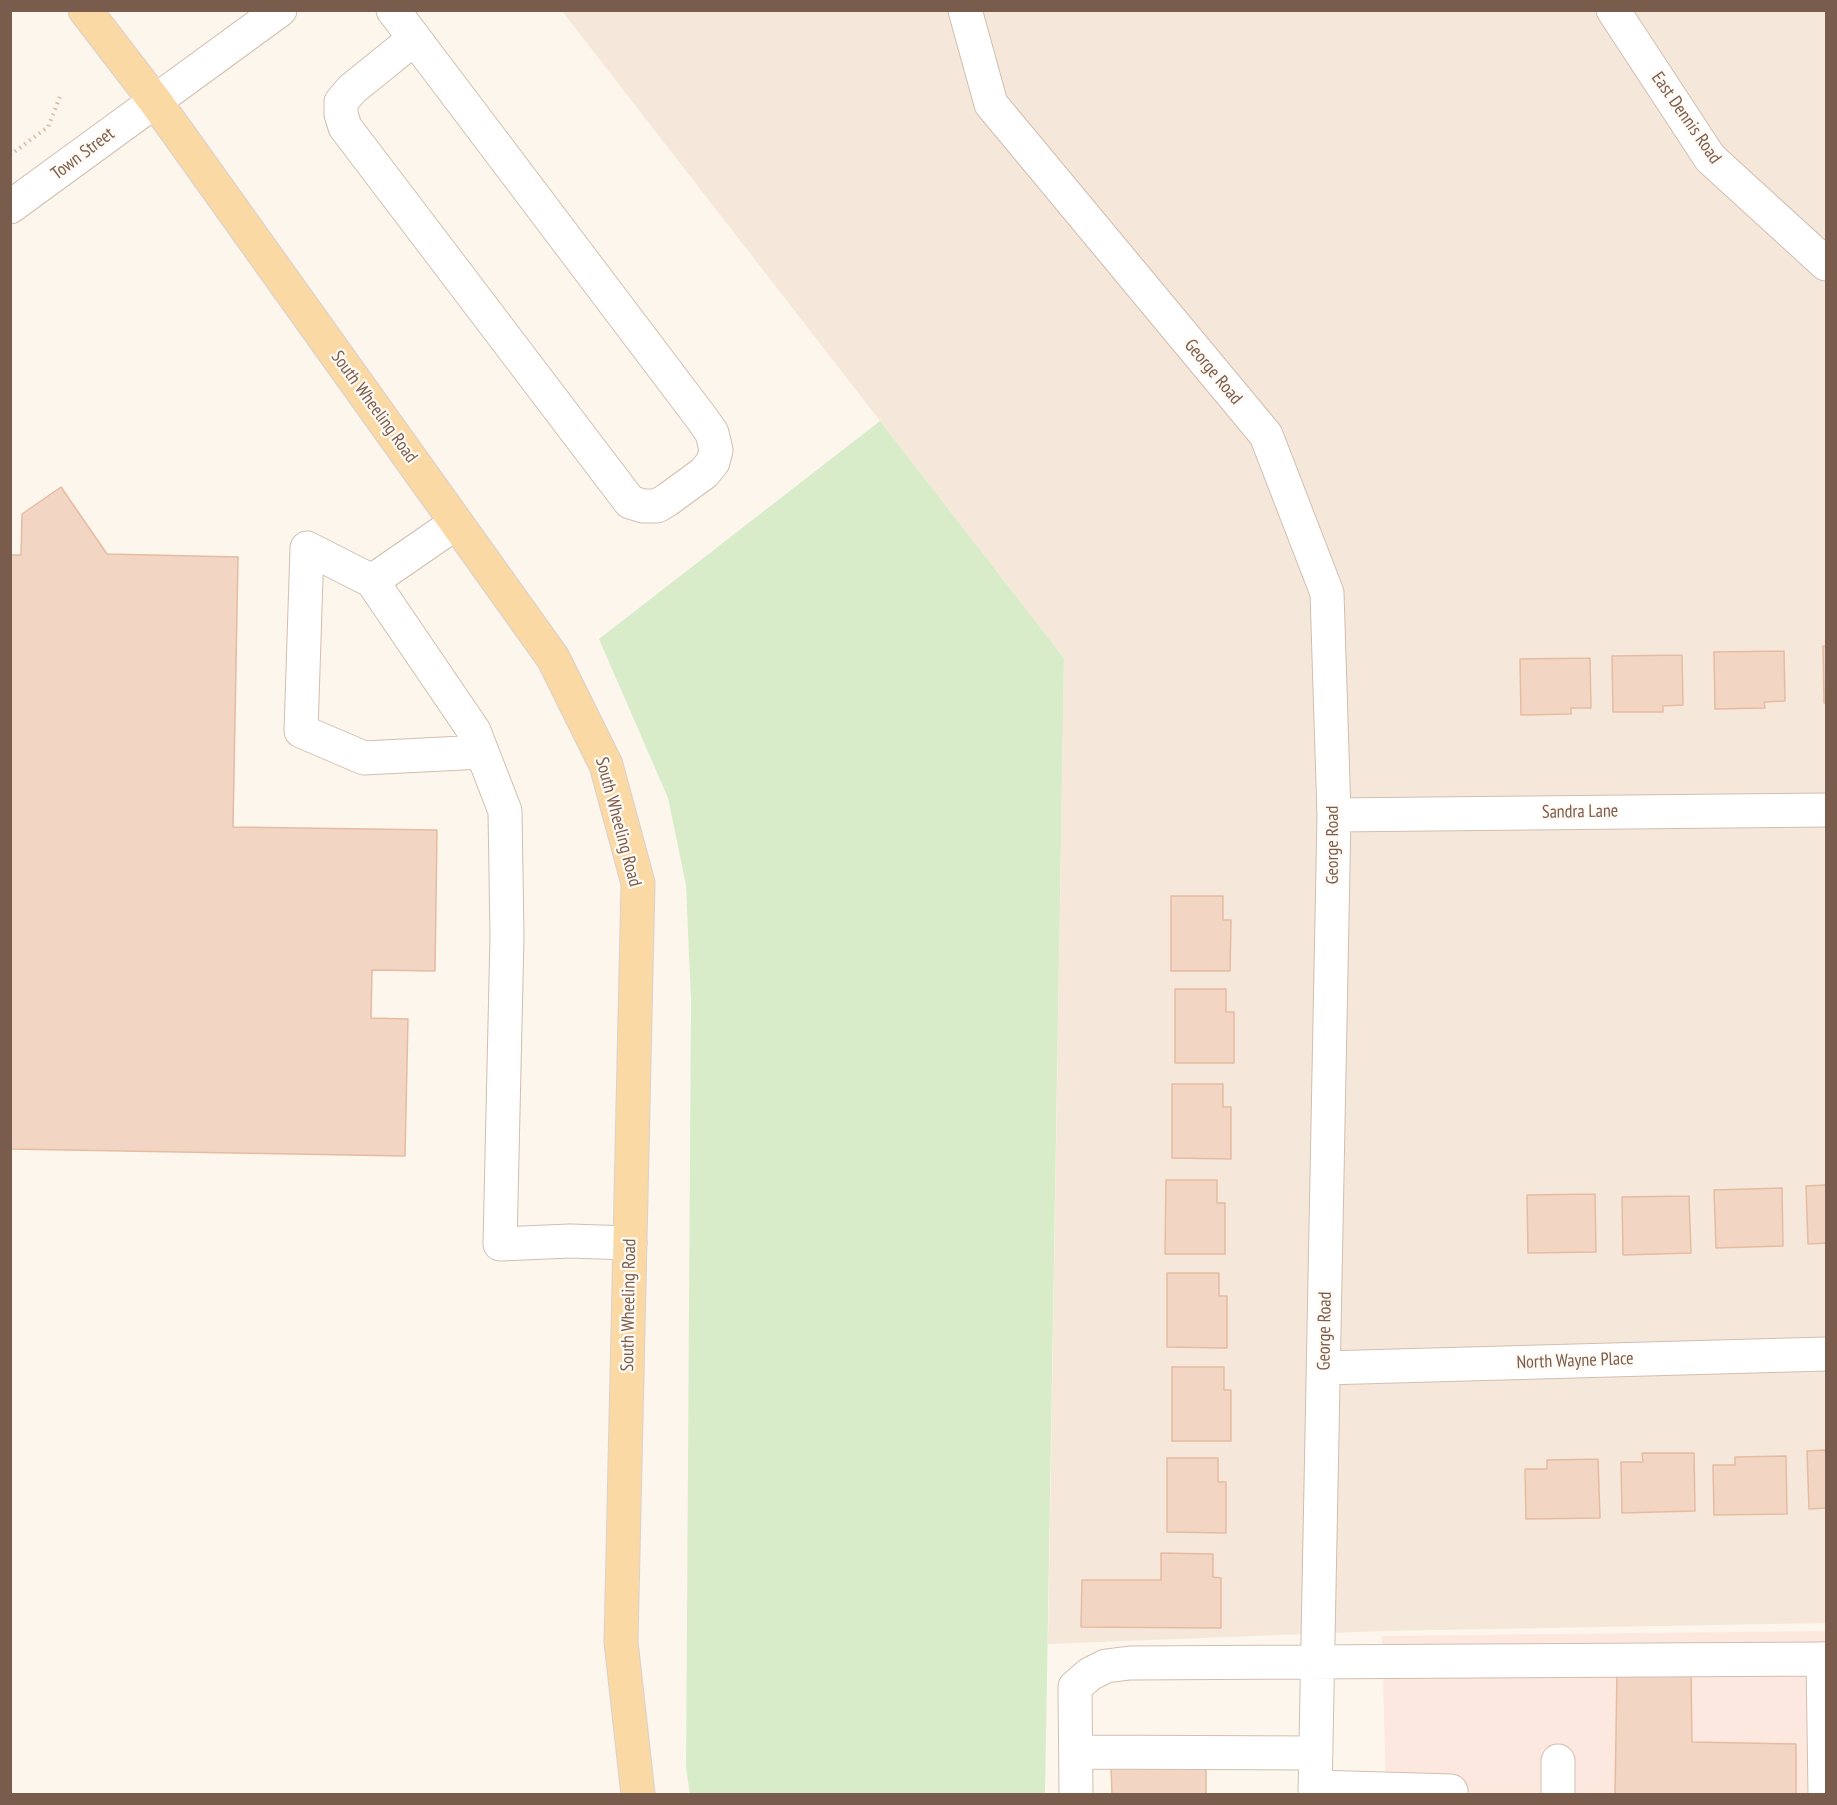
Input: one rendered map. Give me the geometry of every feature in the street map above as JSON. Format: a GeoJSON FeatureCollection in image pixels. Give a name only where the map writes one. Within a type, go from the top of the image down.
{"type":"FeatureCollection","features":[{"type":"Feature","properties":{"kind":"main road","name":"South Wheeling Road"},"geometry":{"type":"LineString","coordinates":[[85,10],[155,101],[553,658],[606,765],[638,882],[621,1642],[638,1794]]}},
{"type":"Feature","properties":{"kind":"street","name":"Town Street"},"geometry":{"type":"LineString","coordinates":[[10,207],[280,10]]}},
{"type":"Feature","properties":{"kind":"street"},"geometry":{"type":"LineString","coordinates":[[393,10],[712,433],[716,450],[713,462],[704,473],[657,506],[643,506],[630,502],[345,127],[341,114],[341,102],[352,89],[414,39]]}},
{"type":"Feature","properties":{"kind":"street","name":"George Road"},"geometry":{"type":"LineString","coordinates":[[965,10],[991,104],[1266,435],[1327,593],[1334,815],[1316,1791]]}},
{"type":"Feature","properties":{"kind":"street","name":"East Dennis Road"},"geometry":{"type":"LineString","coordinates":[[1613,10],[1710,158],[1827,264]]}},
{"type":"Feature","properties":{"kind":"street"},"geometry":{"type":"LineString","coordinates":[[372,581],[456,523]]}},
{"type":"Feature","properties":{"kind":"street"},"geometry":{"type":"LineString","coordinates":[[482,752],[364,758],[301,731],[307,548],[372,581],[474,731],[505,811],[507,936],[500,1244],[570,1241],[630,1243]]}},
{"type":"Feature","properties":{"kind":"street","name":"Sandra Lane"},"geometry":{"type":"LineString","coordinates":[[1334,815],[1827,810]]}},
{"type":"Feature","properties":{"kind":"street","name":"North Wayne Place"},"geometry":{"type":"LineString","coordinates":[[1324,1368],[1827,1354]]}},
{"type":"Feature","properties":{"kind":"street"},"geometry":{"type":"LineString","coordinates":[[1076,1794],[1075,1687],[1090,1674],[1106,1666],[1130,1663],[1825,1659],[1825,1794]]}},
{"type":"Feature","properties":{"kind":"street"},"geometry":{"type":"LineString","coordinates":[[1076,1752],[1316,1753]]}},
{"type":"Feature","properties":{"kind":"street"},"geometry":{"type":"LineString","coordinates":[[1558,1761],[1558,1794]]}},
{"type":"Feature","properties":{"kind":"street"},"geometry":{"type":"LineString","coordinates":[[1316,1791],[1451,1791]]}},
{"type":"Feature","properties":{"kind":"path"},"geometry":{"type":"LineString","coordinates":[[10,155],[48,128],[61,94]]}},
{"type":"Feature","properties":{"kind":"shaded area"},"geometry":{"type":"Polygon","coordinates":[[[562,11],[1826,11],[1826,1623],[1383,1631],[1048,1644],[1064,658],[562,11]]]}},
{"type":"Feature","properties":{"kind":"shaded area"},"geometry":{"type":"Polygon","coordinates":[[[1826,1631],[1826,1794],[1386,1794],[1382,1636],[1826,1631]]]}},
{"type":"Feature","properties":{"kind":"green space"},"geometry":{"type":"Polygon","coordinates":[[[880,421],[1064,658],[1045,1794],[690,1794],[686,1768],[691,1000],[686,885],[668,798],[599,639],[880,421]]]}},
{"type":"Feature","properties":{"kind":"building"},"geometry":{"type":"Polygon","coordinates":[[[61,487],[107,554],[238,557],[233,827],[437,830],[435,971],[372,970],[371,1018],[408,1019],[405,1156],[10,1149],[10,555],[21,555],[22,514],[61,487]]]}},
{"type":"Feature","properties":{"kind":"building"},"geometry":{"type":"Polygon","coordinates":[[[1823,646],[1826,646],[1826,703],[1824,703],[1823,646]]]}},
{"type":"Feature","properties":{"kind":"building"},"geometry":{"type":"Polygon","coordinates":[[[1784,651],[1785,701],[1764,702],[1765,708],[1715,709],[1714,652],[1784,651]]]}},
{"type":"Feature","properties":{"kind":"building"},"geometry":{"type":"Polygon","coordinates":[[[1682,655],[1683,705],[1663,706],[1663,712],[1613,712],[1612,656],[1682,655]]]}},
{"type":"Feature","properties":{"kind":"building"},"geometry":{"type":"Polygon","coordinates":[[[1590,658],[1591,708],[1571,708],[1571,714],[1521,715],[1520,659],[1590,658]]]}},
{"type":"Feature","properties":{"kind":"building"},"geometry":{"type":"Polygon","coordinates":[[[1171,896],[1223,896],[1223,920],[1231,920],[1230,971],[1171,971],[1171,896]]]}},
{"type":"Feature","properties":{"kind":"building"},"geometry":{"type":"Polygon","coordinates":[[[1175,989],[1226,989],[1226,1012],[1234,1012],[1234,1063],[1175,1063],[1175,989]]]}},
{"type":"Feature","properties":{"kind":"building"},"geometry":{"type":"Polygon","coordinates":[[[1172,1084],[1223,1084],[1223,1107],[1231,1107],[1231,1159],[1172,1158],[1172,1084]]]}},
{"type":"Feature","properties":{"kind":"building"},"geometry":{"type":"Polygon","coordinates":[[[1166,1180],[1217,1180],[1217,1203],[1225,1203],[1225,1254],[1165,1254],[1166,1180]]]}},
{"type":"Feature","properties":{"kind":"building"},"geometry":{"type":"Polygon","coordinates":[[[1826,1185],[1826,1243],[1808,1244],[1806,1186],[1826,1185]]]}},
{"type":"Feature","properties":{"kind":"building"},"geometry":{"type":"Polygon","coordinates":[[[1782,1188],[1783,1246],[1716,1248],[1714,1190],[1782,1188]]]}},
{"type":"Feature","properties":{"kind":"building"},"geometry":{"type":"Polygon","coordinates":[[[1595,1194],[1596,1252],[1528,1253],[1527,1195],[1595,1194]]]}},
{"type":"Feature","properties":{"kind":"building"},"geometry":{"type":"Polygon","coordinates":[[[1689,1196],[1691,1253],[1623,1255],[1622,1197],[1689,1196]]]}},
{"type":"Feature","properties":{"kind":"building"},"geometry":{"type":"Polygon","coordinates":[[[1167,1273],[1219,1273],[1219,1296],[1227,1296],[1227,1348],[1167,1347],[1167,1273]]]}},
{"type":"Feature","properties":{"kind":"building"},"geometry":{"type":"Polygon","coordinates":[[[1172,1367],[1224,1367],[1224,1390],[1231,1390],[1231,1441],[1172,1441],[1172,1367]]]}},
{"type":"Feature","properties":{"kind":"building"},"geometry":{"type":"Polygon","coordinates":[[[1826,1450],[1826,1508],[1809,1509],[1807,1451],[1826,1450]]]}},
{"type":"Feature","properties":{"kind":"building"},"geometry":{"type":"Polygon","coordinates":[[[1642,1453],[1694,1453],[1695,1511],[1622,1513],[1621,1462],[1643,1462],[1642,1453]]]}},
{"type":"Feature","properties":{"kind":"building"},"geometry":{"type":"Polygon","coordinates":[[[1786,1456],[1787,1514],[1714,1515],[1713,1465],[1735,1465],[1735,1457],[1786,1456]]]}},
{"type":"Feature","properties":{"kind":"building"},"geometry":{"type":"Polygon","coordinates":[[[1167,1458],[1218,1458],[1218,1482],[1226,1482],[1226,1533],[1167,1532],[1167,1458]]]}},
{"type":"Feature","properties":{"kind":"building"},"geometry":{"type":"Polygon","coordinates":[[[1598,1459],[1600,1518],[1526,1519],[1525,1469],[1547,1469],[1547,1460],[1598,1459]]]}},
{"type":"Feature","properties":{"kind":"building"},"geometry":{"type":"Polygon","coordinates":[[[1161,1553],[1213,1554],[1213,1577],[1221,1578],[1221,1628],[1081,1627],[1082,1580],[1161,1580],[1161,1553]]]}},
{"type":"Feature","properties":{"kind":"building"},"geometry":{"type":"Polygon","coordinates":[[[1617,1672],[1691,1673],[1692,1742],[1796,1744],[1796,1794],[1615,1794],[1617,1672]]]}},
{"type":"Feature","properties":{"kind":"building"},"geometry":{"type":"Polygon","coordinates":[[[1206,1766],[1206,1794],[1112,1794],[1111,1767],[1206,1766]]]}}]}
